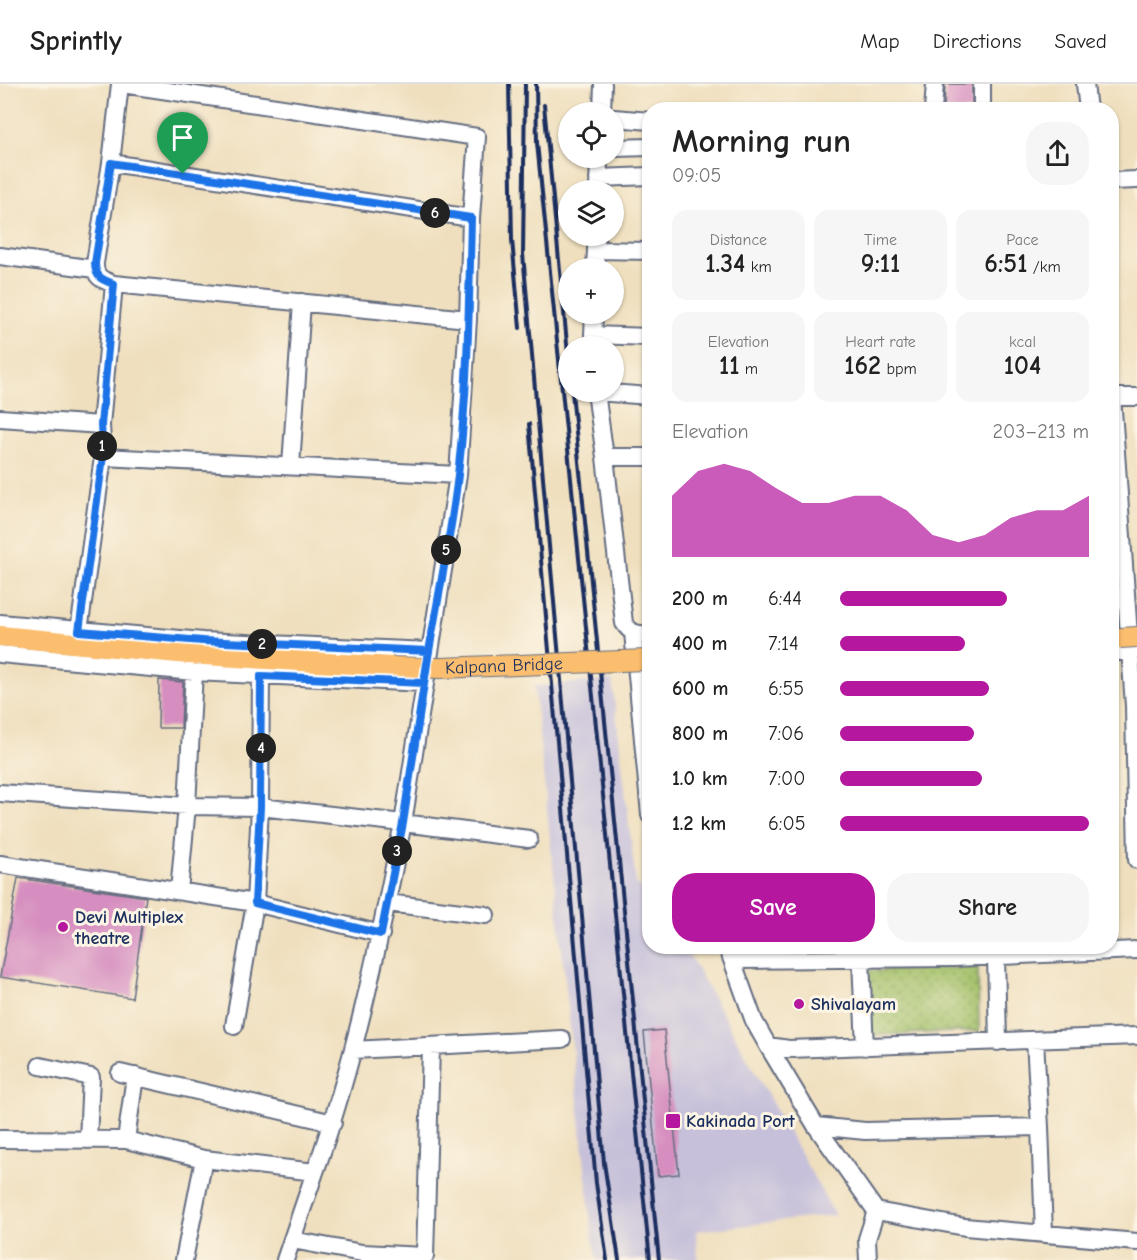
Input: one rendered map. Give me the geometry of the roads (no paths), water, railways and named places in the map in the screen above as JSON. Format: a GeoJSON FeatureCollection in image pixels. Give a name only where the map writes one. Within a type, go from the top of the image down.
{"type":"FeatureCollection","features":[{"type":"Feature","properties":{"kind":"main road","name":"Kalpana Bridge"},"geometry":{"type":"LineString","coordinates":[[0,636],[189,654],[392,667],[642,668]]}},
{"type":"Feature","properties":{"kind":"street"},"geometry":{"type":"LineString","coordinates":[[285,1260],[333,1123],[353,1050],[381,934],[403,823],[458,475],[468,319],[471,218],[477,137],[121,84],[95,269],[102,280],[114,284],[468,319]]}},
{"type":"Feature","properties":{"kind":"street"},"geometry":{"type":"LineString","coordinates":[[602,102],[603,84]]}},
{"type":"Feature","properties":{"kind":"street"},"geometry":{"type":"LineString","coordinates":[[934,102],[935,84]]}},
{"type":"Feature","properties":{"kind":"street"},"geometry":{"type":"LineString","coordinates":[[982,84],[982,102]]}},
{"type":"Feature","properties":{"kind":"street"},"geometry":{"type":"LineString","coordinates":[[1085,84],[1087,102]]}},
{"type":"Feature","properties":{"kind":"street"},"geometry":{"type":"LineString","coordinates":[[624,119],[642,120]]}},
{"type":"Feature","properties":{"kind":"street"},"geometry":{"type":"LineString","coordinates":[[624,148],[642,147]]}},
{"type":"Feature","properties":{"kind":"street"},"geometry":{"type":"LineString","coordinates":[[111,163],[471,218]]}},
{"type":"Feature","properties":{"kind":"street"},"geometry":{"type":"LineString","coordinates":[[624,180],[642,177]]}},
{"type":"Feature","properties":{"kind":"street"},"geometry":{"type":"LineString","coordinates":[[1119,181],[1137,180]]}},
{"type":"Feature","properties":{"kind":"street"},"geometry":{"type":"LineString","coordinates":[[616,246],[642,250]]}},
{"type":"Feature","properties":{"kind":"street"},"geometry":{"type":"LineString","coordinates":[[0,256],[95,269]]}},
{"type":"Feature","properties":{"kind":"street"},"geometry":{"type":"LineString","coordinates":[[79,631],[103,457],[101,425],[114,284]]}},
{"type":"Feature","properties":{"kind":"street"},"geometry":{"type":"LineString","coordinates":[[291,466],[302,302]]}},
{"type":"Feature","properties":{"kind":"street"},"geometry":{"type":"LineString","coordinates":[[624,339],[642,338]]}},
{"type":"Feature","properties":{"kind":"street"},"geometry":{"type":"LineString","coordinates":[[624,394],[642,395]]}},
{"type":"Feature","properties":{"kind":"street"},"geometry":{"type":"LineString","coordinates":[[1119,397],[1137,397]]}},
{"type":"Feature","properties":{"kind":"street"},"geometry":{"type":"LineString","coordinates":[[597,402],[624,623],[641,633]]}},
{"type":"Feature","properties":{"kind":"street"},"geometry":{"type":"LineString","coordinates":[[0,418],[101,425]]}},
{"type":"Feature","properties":{"kind":"street"},"geometry":{"type":"LineString","coordinates":[[103,457],[458,475]]}},
{"type":"Feature","properties":{"kind":"street"},"geometry":{"type":"LineString","coordinates":[[605,457],[642,457]]}},
{"type":"Feature","properties":{"kind":"street"},"geometry":{"type":"LineString","coordinates":[[1119,507],[1137,860]]}},
{"type":"Feature","properties":{"kind":"street"},"geometry":{"type":"LineString","coordinates":[[0,623],[215,642],[429,651]]}},
{"type":"Feature","properties":{"kind":"street"},"geometry":{"type":"LineString","coordinates":[[0,654],[194,672],[424,683]]}},
{"type":"Feature","properties":{"kind":"street"},"geometry":{"type":"LineString","coordinates":[[179,891],[187,806],[194,672]]}},
{"type":"Feature","properties":{"kind":"street"},"geometry":{"type":"LineString","coordinates":[[234,1026],[255,903],[260,807],[261,676]]}},
{"type":"Feature","properties":{"kind":"street"},"geometry":{"type":"LineString","coordinates":[[0,793],[187,806],[260,807],[529,839]]}},
{"type":"Feature","properties":{"kind":"street"},"geometry":{"type":"LineString","coordinates":[[0,864],[255,903],[381,934]]}},
{"type":"Feature","properties":{"kind":"street"},"geometry":{"type":"LineString","coordinates":[[387,903],[486,915]]}},
{"type":"Feature","properties":{"kind":"street"},"geometry":{"type":"LineString","coordinates":[[1119,951],[1137,950]]}},
{"type":"Feature","properties":{"kind":"street"},"geometry":{"type":"LineString","coordinates":[[729,954],[754,1021],[768,1046],[816,1126],[876,1211],[965,1227],[1137,1242]]}},
{"type":"Feature","properties":{"kind":"street"},"geometry":{"type":"LineString","coordinates":[[748,954],[861,960],[1043,954]]}},
{"type":"Feature","properties":{"kind":"street"},"geometry":{"type":"LineString","coordinates":[[996,956],[998,1042]]}},
{"type":"Feature","properties":{"kind":"street"},"geometry":{"type":"LineString","coordinates":[[861,960],[865,1047]]}},
{"type":"Feature","properties":{"kind":"street"},"geometry":{"type":"LineString","coordinates":[[768,1046],[789,1049],[865,1047],[1137,1036]]}},
{"type":"Feature","properties":{"kind":"street"},"geometry":{"type":"LineString","coordinates":[[353,1050],[562,1039]]}},
{"type":"Feature","properties":{"kind":"street"},"geometry":{"type":"LineString","coordinates":[[1035,1040],[1044,1234]]}},
{"type":"Feature","properties":{"kind":"street"},"geometry":{"type":"LineString","coordinates":[[292,1240],[362,1254],[425,1258],[431,1047]]}},
{"type":"Feature","properties":{"kind":"street"},"geometry":{"type":"LineString","coordinates":[[40,1066],[91,1077],[88,1140]]}},
{"type":"Feature","properties":{"kind":"street"},"geometry":{"type":"LineString","coordinates":[[126,1140],[128,1074],[333,1123]]}},
{"type":"Feature","properties":{"kind":"street"},"geometry":{"type":"LineString","coordinates":[[816,1126],[865,1131],[1040,1127]]}},
{"type":"Feature","properties":{"kind":"street"},"geometry":{"type":"LineString","coordinates":[[0,1139],[126,1140],[204,1159],[315,1173]]}},
{"type":"Feature","properties":{"kind":"street"},"geometry":{"type":"LineString","coordinates":[[184,1260],[204,1159]]}},
{"type":"Feature","properties":{"kind":"street"},"geometry":{"type":"LineString","coordinates":[[868,1260],[867,1239],[876,1211]]}},
{"type":"Feature","properties":{"kind":"railway"},"geometry":{"type":"LineString","coordinates":[[509,84],[512,240],[520,328]]}},
{"type":"Feature","properties":{"kind":"railway"},"geometry":{"type":"LineString","coordinates":[[525,84],[523,254],[604,1163],[619,1260]]}},
{"type":"Feature","properties":{"kind":"railway"},"geometry":{"type":"LineString","coordinates":[[536,84],[537,143],[650,1260]]}},
{"type":"Feature","properties":{"kind":"railway"},"geometry":{"type":"LineString","coordinates":[[544,105],[566,336]]}},
{"type":"Feature","properties":{"kind":"railway"},"geometry":{"type":"LineString","coordinates":[[573,402],[659,1260]]}},
{"type":"Feature","properties":{"kind":"railway"},"geometry":{"type":"LineString","coordinates":[[529,424],[596,1183],[607,1260]]}},
{"type":"Feature","properties":{"kind":"place","name":"Devi Multiplex theatre"},"geometry":{"type":"Point","coordinates":[63,927]}},
{"type":"Feature","properties":{"kind":"place","name":"Shivalayam"},"geometry":{"type":"Point","coordinates":[799,1004]}},
{"type":"Feature","properties":{"kind":"place","name":"Kakinada Port"},"geometry":{"type":"Point","coordinates":[673,1121]}}]}
